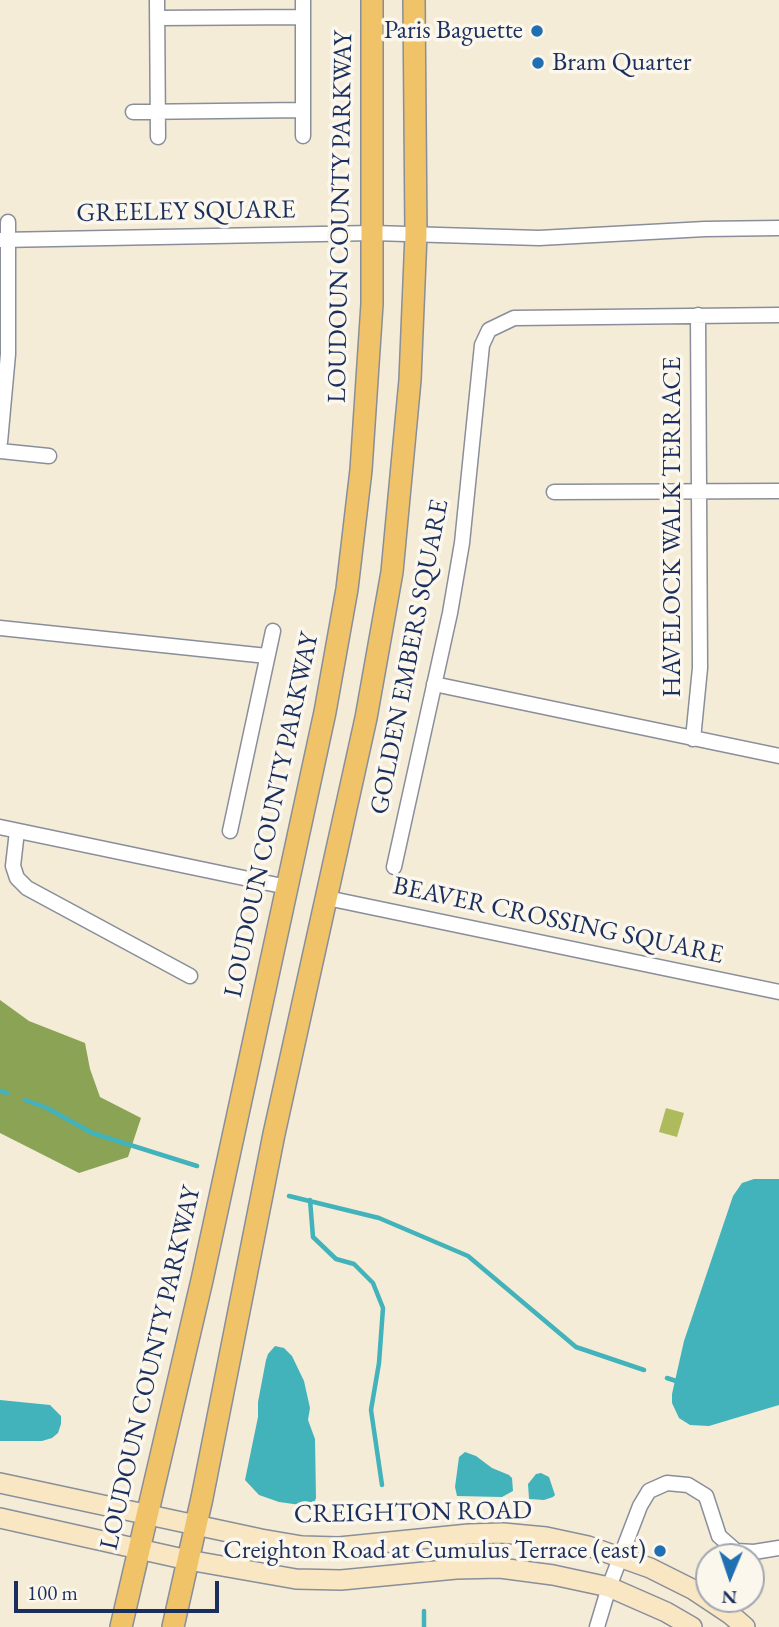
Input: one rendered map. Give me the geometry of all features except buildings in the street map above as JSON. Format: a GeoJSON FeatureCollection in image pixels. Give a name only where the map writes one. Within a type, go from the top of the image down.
{"type":"FeatureCollection","features":[{"type":"Feature","properties":{"kind":"main road","name":"LOUDOUN COUNTY PARKWAY"},"geometry":{"type":"LineString","coordinates":[[121,1627],[202,1280],[325,712],[356,527],[369,364],[373,233],[372,0]]}},
{"type":"Feature","properties":{"kind":"main road"},"geometry":{"type":"LineString","coordinates":[[173,1627],[274,1134],[366,718],[391,572],[410,380],[416,234],[414,0]]}},
{"type":"Feature","properties":{"kind":"street"},"geometry":{"type":"LineString","coordinates":[[157,0],[158,137]]}},
{"type":"Feature","properties":{"kind":"street"},"geometry":{"type":"LineString","coordinates":[[303,0],[303,136]]}},
{"type":"Feature","properties":{"kind":"street"},"geometry":{"type":"LineString","coordinates":[[157,18],[303,17]]}},
{"type":"Feature","properties":{"kind":"street"},"geometry":{"type":"LineString","coordinates":[[133,112],[303,110]]}},
{"type":"Feature","properties":{"kind":"street"},"geometry":{"type":"LineString","coordinates":[[0,442],[8,354],[4,240],[8,222]]}},
{"type":"Feature","properties":{"kind":"street","name":"GREELEY SQUARE"},"geometry":{"type":"LineString","coordinates":[[4,240],[373,233],[539,238],[779,228]]}},
{"type":"Feature","properties":{"kind":"street","name":"GOLDEN EMBERS SQUARE"},"geometry":{"type":"LineString","coordinates":[[394,867],[462,543],[479,361],[489,330],[513,318],[779,315]]}},
{"type":"Feature","properties":{"kind":"street","name":"HAVELOCK WALK TERRACE"},"geometry":{"type":"LineString","coordinates":[[694,739],[700,668],[698,316]]}},
{"type":"Feature","properties":{"kind":"street"},"geometry":{"type":"LineString","coordinates":[[0,451],[49,456]]}},
{"type":"Feature","properties":{"kind":"street"},"geometry":{"type":"LineString","coordinates":[[554,492],[779,491]]}},
{"type":"Feature","properties":{"kind":"street"},"geometry":{"type":"LineString","coordinates":[[0,628],[268,656]]}},
{"type":"Feature","properties":{"kind":"street"},"geometry":{"type":"LineString","coordinates":[[230,831],[273,631]]}},
{"type":"Feature","properties":{"kind":"street"},"geometry":{"type":"LineString","coordinates":[[434,684],[779,756]]}},
{"type":"Feature","properties":{"kind":"street"},"geometry":{"type":"LineString","coordinates":[[0,827],[287,887]]}},
{"type":"Feature","properties":{"kind":"street"},"geometry":{"type":"LineString","coordinates":[[17,831],[13,866],[17,878],[27,888],[190,976]]}},
{"type":"Feature","properties":{"kind":"street","name":"BEAVER CROSSING SQUARE"},"geometry":{"type":"LineString","coordinates":[[327,898],[779,992]]}},
{"type":"Feature","properties":{"kind":"street","name":"CREIGHTON ROAD"},"geometry":{"type":"LineString","coordinates":[[0,1483],[302,1546],[339,1547],[433,1536],[503,1533],[546,1537],[588,1546],[650,1568],[694,1590],[745,1627]]}},
{"type":"Feature","properties":{"kind":"street"},"geometry":{"type":"LineString","coordinates":[[597,1627],[640,1506],[649,1491],[667,1483],[688,1486],[706,1496],[719,1536],[736,1551],[754,1552],[779,1548]]}},
{"type":"Feature","properties":{"kind":"street"},"geometry":{"type":"LineString","coordinates":[[0,1518],[188,1560],[296,1579],[341,1580],[456,1569],[500,1568],[553,1575],[609,1587],[666,1612],[692,1627]]}},
{"type":"Feature","properties":{"kind":"green space"},"geometry":{"type":"Polygon","coordinates":[[[0,1000],[29,1021],[85,1043],[90,1069],[100,1097],[141,1118],[128,1157],[79,1173],[0,1133],[0,1000]]]}},
{"type":"Feature","properties":{"kind":"green space"},"geometry":{"type":"Polygon","coordinates":[[[666,1108],[684,1113],[677,1137],[659,1132],[666,1108]]]}},
{"type":"Feature","properties":{"kind":"water"},"geometry":{"type":"Polygon","coordinates":[[[754,1179],[779,1179],[779,1405],[709,1426],[690,1425],[679,1418],[672,1403],[684,1341],[733,1196],[742,1183],[754,1179]]]}},
{"type":"Feature","properties":{"kind":"water"},"geometry":{"type":"Polygon","coordinates":[[[275,1346],[284,1348],[292,1356],[304,1381],[310,1408],[308,1420],[315,1439],[316,1498],[314,1503],[308,1506],[279,1502],[259,1495],[245,1480],[266,1360],[275,1346]]]}},
{"type":"Feature","properties":{"kind":"water"},"geometry":{"type":"Polygon","coordinates":[[[0,1400],[50,1405],[61,1416],[58,1433],[42,1441],[0,1441],[0,1400]]]}},
{"type":"Feature","properties":{"kind":"water"},"geometry":{"type":"Polygon","coordinates":[[[465,1452],[509,1475],[512,1478],[513,1491],[502,1497],[457,1496],[455,1487],[459,1457],[465,1452]]]}},
{"type":"Feature","properties":{"kind":"water"},"geometry":{"type":"Polygon","coordinates":[[[536,1474],[549,1477],[555,1495],[544,1500],[529,1499],[528,1484],[536,1474]]]}},
{"type":"Feature","properties":{"kind":"waterway"},"geometry":{"type":"LineString","coordinates":[[0,1091],[7,1093]]}},
{"type":"Feature","properties":{"kind":"waterway"},"geometry":{"type":"LineString","coordinates":[[25,1100],[47,1108],[92,1133],[197,1166]]}},
{"type":"Feature","properties":{"kind":"waterway"},"geometry":{"type":"LineString","coordinates":[[289,1196],[379,1218],[468,1256],[576,1347],[644,1370]]}},
{"type":"Feature","properties":{"kind":"waterway"},"geometry":{"type":"LineString","coordinates":[[310,1200],[313,1237],[336,1259],[354,1264],[373,1283],[383,1308],[379,1363],[371,1410],[382,1485]]}},
{"type":"Feature","properties":{"kind":"waterway"},"geometry":{"type":"LineString","coordinates":[[667,1378],[682,1380]]}},
{"type":"Feature","properties":{"kind":"waterway"},"geometry":{"type":"LineString","coordinates":[[424,1611],[424,1627]]}},
{"type":"Feature","properties":{"kind":"place","name":"Paris Baguette"},"geometry":{"type":"Point","coordinates":[537,31]}},
{"type":"Feature","properties":{"kind":"place","name":"Bram Quarter"},"geometry":{"type":"Point","coordinates":[538,63]}},
{"type":"Feature","properties":{"kind":"place","name":"Creighton Road at Cumulus Terrace (east)"},"geometry":{"type":"Point","coordinates":[660,1551]}}]}
